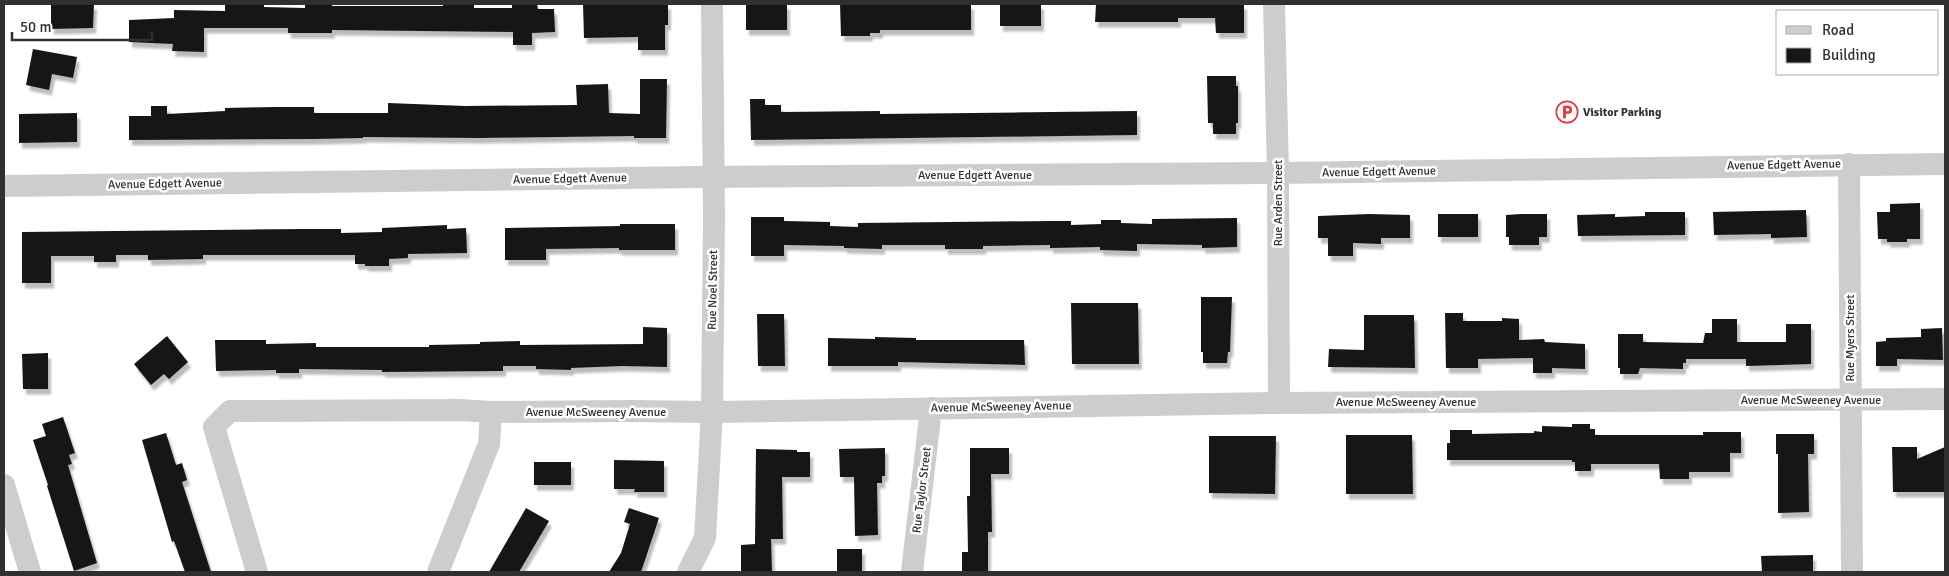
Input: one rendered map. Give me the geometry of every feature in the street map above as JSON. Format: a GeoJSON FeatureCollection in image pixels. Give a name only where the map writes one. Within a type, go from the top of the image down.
{"type":"FeatureCollection","features":[{"type":"Feature","properties":{"kind":"street","name":"Rue Noel Street"},"geometry":{"type":"LineString","coordinates":[[688,572],[705,538],[712,412],[712,4]]}},
{"type":"Feature","properties":{"kind":"street","name":"Rue Arden Street"},"geometry":{"type":"LineString","coordinates":[[1274,4],[1278,173],[1279,403]]}},
{"type":"Feature","properties":{"kind":"street","name":"Rue Myers Street"},"geometry":{"type":"LineString","coordinates":[[1849,164],[1852,572]]}},
{"type":"Feature","properties":{"kind":"street","name":"Avenue Edgett Avenue"},"geometry":{"type":"LineString","coordinates":[[4,186],[1945,164]]}},
{"type":"Feature","properties":{"kind":"street","name":"Avenue McSweeney Avenue"},"geometry":{"type":"LineString","coordinates":[[257,572],[214,427],[230,411],[460,410],[491,412],[628,410],[712,412],[1279,403],[1945,399]]}},
{"type":"Feature","properties":{"kind":"street","name":"Rue Taylor Street"},"geometry":{"type":"LineString","coordinates":[[912,572],[932,408]]}},
{"type":"Feature","properties":{"kind":"street"},"geometry":{"type":"LineString","coordinates":[[438,572],[489,444],[491,412]]}},
{"type":"Feature","properties":{"kind":"street"},"geometry":{"type":"LineString","coordinates":[[4,486],[30,572]]}},
{"type":"Feature","properties":{"kind":"building"},"geometry":{"type":"Polygon","coordinates":[[[51,4],[94,4],[93,28],[51,29],[51,4]]]}},
{"type":"Feature","properties":{"kind":"building"},"geometry":{"type":"Polygon","coordinates":[[[225,4],[264,4],[264,7],[305,8],[305,4],[332,4],[332,6],[443,6],[443,4],[474,4],[474,8],[512,8],[512,5],[537,4],[538,9],[554,9],[555,32],[532,33],[532,45],[513,45],[513,32],[332,30],[332,33],[288,33],[288,28],[204,28],[204,52],[172,51],[173,44],[129,42],[129,20],[174,18],[174,10],[225,11],[225,4]]]}},
{"type":"Feature","properties":{"kind":"building"},"geometry":{"type":"Polygon","coordinates":[[[583,4],[668,4],[668,25],[665,25],[665,50],[638,50],[638,37],[584,38],[583,4]]]}},
{"type":"Feature","properties":{"kind":"building"},"geometry":{"type":"Polygon","coordinates":[[[746,4],[787,4],[787,30],[746,30],[746,4]]]}},
{"type":"Feature","properties":{"kind":"building"},"geometry":{"type":"Polygon","coordinates":[[[840,4],[971,4],[971,30],[880,30],[880,33],[870,33],[870,36],[841,36],[840,4]]]}},
{"type":"Feature","properties":{"kind":"building"},"geometry":{"type":"Polygon","coordinates":[[[1000,4],[1041,4],[1041,26],[1000,26],[1000,4]]]}},
{"type":"Feature","properties":{"kind":"building"},"geometry":{"type":"Polygon","coordinates":[[[1096,4],[1244,4],[1244,33],[1216,33],[1215,18],[1178,18],[1178,22],[1095,22],[1096,4]]]}},
{"type":"Feature","properties":{"kind":"building"},"geometry":{"type":"Polygon","coordinates":[[[33,49],[77,57],[73,78],[52,74],[49,90],[26,85],[33,49]]]}},
{"type":"Feature","properties":{"kind":"building"},"geometry":{"type":"Polygon","coordinates":[[[1207,76],[1236,76],[1236,86],[1238,86],[1238,123],[1236,123],[1236,134],[1213,134],[1213,123],[1208,123],[1207,76]]]}},
{"type":"Feature","properties":{"kind":"building"},"geometry":{"type":"Polygon","coordinates":[[[640,79],[667,79],[666,138],[634,138],[634,136],[363,137],[129,140],[129,116],[151,116],[151,106],[167,106],[167,114],[225,111],[225,108],[275,107],[314,107],[314,113],[388,113],[388,103],[465,106],[577,105],[576,85],[608,84],[609,113],[640,114],[640,79]]]}},
{"type":"Feature","properties":{"kind":"building"},"geometry":{"type":"Polygon","coordinates":[[[750,99],[765,99],[765,105],[781,105],[781,112],[880,111],[880,114],[1137,111],[1137,135],[751,140],[750,99]]]}},
{"type":"Feature","properties":{"kind":"building"},"geometry":{"type":"Polygon","coordinates":[[[77,113],[77,142],[19,143],[19,114],[77,113]]]}},
{"type":"Feature","properties":{"kind":"building"},"geometry":{"type":"Polygon","coordinates":[[[1920,203],[1920,239],[1907,239],[1907,242],[1887,242],[1887,239],[1878,239],[1877,212],[1890,212],[1890,204],[1920,203]]]}},
{"type":"Feature","properties":{"kind":"building"},"geometry":{"type":"Polygon","coordinates":[[[1806,210],[1807,237],[1771,238],[1771,234],[1714,235],[1713,212],[1806,210]]]}},
{"type":"Feature","properties":{"kind":"building"},"geometry":{"type":"Polygon","coordinates":[[[1645,212],[1685,212],[1685,235],[1578,236],[1577,215],[1615,214],[1615,217],[1645,216],[1645,212]]]}},
{"type":"Feature","properties":{"kind":"building"},"geometry":{"type":"Polygon","coordinates":[[[1438,214],[1478,214],[1478,237],[1438,237],[1438,214]]]}},
{"type":"Feature","properties":{"kind":"building"},"geometry":{"type":"Polygon","coordinates":[[[1547,214],[1547,237],[1539,237],[1539,245],[1509,245],[1509,237],[1506,237],[1506,215],[1547,214]]]}},
{"type":"Feature","properties":{"kind":"building"},"geometry":{"type":"Polygon","coordinates":[[[1410,215],[1410,238],[1381,238],[1381,244],[1353,243],[1353,256],[1328,256],[1328,238],[1318,238],[1318,216],[1410,215]]]}},
{"type":"Feature","properties":{"kind":"building"},"geometry":{"type":"Polygon","coordinates":[[[751,217],[784,217],[784,221],[830,222],[830,226],[858,227],[858,223],[1071,221],[1071,225],[1101,224],[1101,220],[1121,220],[1121,223],[1152,224],[1152,219],[1237,218],[1237,247],[1202,248],[1202,245],[1137,244],[1137,251],[1100,250],[1100,247],[1050,248],[1050,245],[983,246],[983,249],[945,249],[945,245],[882,245],[882,249],[784,245],[784,256],[751,256],[751,217]]]}},
{"type":"Feature","properties":{"kind":"building"},"geometry":{"type":"Polygon","coordinates":[[[620,224],[675,224],[675,250],[619,250],[619,248],[546,249],[546,260],[505,260],[505,228],[620,226],[620,224]]]}},
{"type":"Feature","properties":{"kind":"building"},"geometry":{"type":"Polygon","coordinates":[[[447,225],[447,229],[466,228],[467,253],[408,254],[408,258],[389,259],[389,266],[355,264],[355,255],[203,255],[203,259],[148,260],[148,255],[116,255],[116,262],[94,262],[94,256],[51,256],[51,283],[22,283],[22,232],[341,229],[341,233],[382,232],[382,228],[447,225]]]}},
{"type":"Feature","properties":{"kind":"building"},"geometry":{"type":"Polygon","coordinates":[[[1201,297],[1232,297],[1230,352],[1228,352],[1227,363],[1203,363],[1203,352],[1201,352],[1201,297]]]}},
{"type":"Feature","properties":{"kind":"building"},"geometry":{"type":"Polygon","coordinates":[[[1071,303],[1138,303],[1139,364],[1072,364],[1071,303]]]}},
{"type":"Feature","properties":{"kind":"building"},"geometry":{"type":"Polygon","coordinates":[[[1445,313],[1463,313],[1463,321],[1502,321],[1502,318],[1519,319],[1519,340],[1544,339],[1545,342],[1585,344],[1585,369],[1552,368],[1552,373],[1533,373],[1533,358],[1478,359],[1478,368],[1446,368],[1445,313]]]}},
{"type":"Feature","properties":{"kind":"building"},"geometry":{"type":"Polygon","coordinates":[[[757,314],[784,314],[785,366],[758,366],[757,314]]]}},
{"type":"Feature","properties":{"kind":"building"},"geometry":{"type":"Polygon","coordinates":[[[1364,315],[1414,315],[1415,368],[1328,367],[1329,349],[1364,350],[1364,315]]]}},
{"type":"Feature","properties":{"kind":"building"},"geometry":{"type":"Polygon","coordinates":[[[1712,319],[1737,319],[1737,342],[1786,342],[1786,324],[1811,324],[1811,364],[1746,366],[1746,359],[1686,359],[1686,363],[1683,363],[1683,369],[1640,368],[1638,374],[1620,374],[1620,368],[1618,368],[1618,334],[1643,334],[1643,342],[1703,343],[1705,333],[1712,333],[1712,319]]]}},
{"type":"Feature","properties":{"kind":"building"},"geometry":{"type":"Polygon","coordinates":[[[643,327],[667,328],[667,367],[622,366],[571,368],[571,370],[536,369],[536,366],[503,366],[503,371],[382,372],[382,370],[299,369],[299,373],[276,373],[276,370],[216,371],[215,340],[266,340],[266,344],[316,343],[316,347],[429,347],[429,345],[520,341],[520,345],[643,344],[643,327]]]}},
{"type":"Feature","properties":{"kind":"building"},"geometry":{"type":"Polygon","coordinates":[[[1942,328],[1943,360],[1897,359],[1897,366],[1876,366],[1876,342],[1886,341],[1886,338],[1921,337],[1921,329],[1942,328]]]}},
{"type":"Feature","properties":{"kind":"building"},"geometry":{"type":"Polygon","coordinates":[[[167,336],[188,362],[169,379],[164,374],[151,385],[134,364],[167,336]]]}},
{"type":"Feature","properties":{"kind":"building"},"geometry":{"type":"Polygon","coordinates":[[[875,337],[916,338],[916,340],[1024,340],[1025,365],[898,362],[898,366],[828,366],[828,338],[875,339],[875,337]]]}},
{"type":"Feature","properties":{"kind":"building"},"geometry":{"type":"Polygon","coordinates":[[[48,353],[48,389],[23,389],[22,354],[48,353]]]}},
{"type":"Feature","properties":{"kind":"building"},"geometry":{"type":"Polygon","coordinates":[[[63,417],[75,453],[69,455],[72,464],[68,465],[97,563],[74,571],[33,440],[46,436],[42,424],[63,417]]]}},
{"type":"Feature","properties":{"kind":"building"},"geometry":{"type":"Polygon","coordinates":[[[1572,424],[1590,424],[1590,429],[1595,429],[1595,435],[1703,435],[1703,432],[1741,432],[1741,453],[1730,453],[1730,472],[1689,472],[1689,479],[1660,479],[1659,464],[1591,464],[1591,471],[1575,471],[1575,462],[1572,462],[1572,460],[1447,460],[1447,443],[1450,443],[1450,430],[1472,430],[1472,434],[1534,433],[1534,431],[1542,432],[1542,426],[1572,427],[1572,424]]]}},
{"type":"Feature","properties":{"kind":"building"},"geometry":{"type":"Polygon","coordinates":[[[166,433],[176,465],[182,463],[187,480],[182,482],[211,572],[185,572],[174,541],[172,542],[142,440],[166,433]]]}},
{"type":"Feature","properties":{"kind":"building"},"geometry":{"type":"Polygon","coordinates":[[[1776,434],[1814,434],[1814,454],[1808,454],[1809,512],[1778,513],[1776,434]]]}},
{"type":"Feature","properties":{"kind":"building"},"geometry":{"type":"Polygon","coordinates":[[[1346,435],[1412,435],[1413,494],[1346,494],[1346,435]]]}},
{"type":"Feature","properties":{"kind":"building"},"geometry":{"type":"Polygon","coordinates":[[[1209,436],[1276,436],[1275,494],[1209,493],[1209,436]]]}},
{"type":"Feature","properties":{"kind":"building"},"geometry":{"type":"Polygon","coordinates":[[[1892,447],[1917,447],[1917,459],[1945,447],[1945,492],[1893,492],[1892,447]]]}},
{"type":"Feature","properties":{"kind":"building"},"geometry":{"type":"Polygon","coordinates":[[[885,448],[885,476],[882,476],[882,483],[877,483],[878,535],[855,536],[854,477],[840,477],[839,449],[885,448]]]}},
{"type":"Feature","properties":{"kind":"building"},"geometry":{"type":"Polygon","coordinates":[[[970,448],[1009,448],[1009,474],[991,474],[992,532],[988,532],[988,572],[962,572],[962,552],[968,552],[967,496],[970,496],[970,448]]]}},
{"type":"Feature","properties":{"kind":"building"},"geometry":{"type":"Polygon","coordinates":[[[756,449],[810,452],[810,477],[782,477],[783,539],[771,539],[772,572],[741,572],[741,545],[755,544],[756,449]]]}},
{"type":"Feature","properties":{"kind":"building"},"geometry":{"type":"Polygon","coordinates":[[[614,460],[664,461],[664,492],[634,492],[635,489],[614,489],[614,460]]]}},
{"type":"Feature","properties":{"kind":"building"},"geometry":{"type":"Polygon","coordinates":[[[534,462],[571,462],[571,485],[534,485],[534,462]]]}},
{"type":"Feature","properties":{"kind":"building"},"geometry":{"type":"Polygon","coordinates":[[[526,508],[549,521],[519,572],[489,572],[526,508]]]}},
{"type":"Feature","properties":{"kind":"building"},"geometry":{"type":"Polygon","coordinates":[[[629,508],[659,518],[641,572],[609,572],[621,553],[630,524],[624,522],[629,508]]]}},
{"type":"Feature","properties":{"kind":"building"},"geometry":{"type":"Polygon","coordinates":[[[837,549],[862,549],[862,572],[837,572],[837,549]]]}},
{"type":"Feature","properties":{"kind":"building"},"geometry":{"type":"Polygon","coordinates":[[[1813,555],[1813,572],[1762,572],[1761,556],[1813,555]]]}},
{"type":"Feature","properties":{"kind":"place","name":"Visitor Parking"},"geometry":{"type":"Point","coordinates":[1567,112]}}]}
